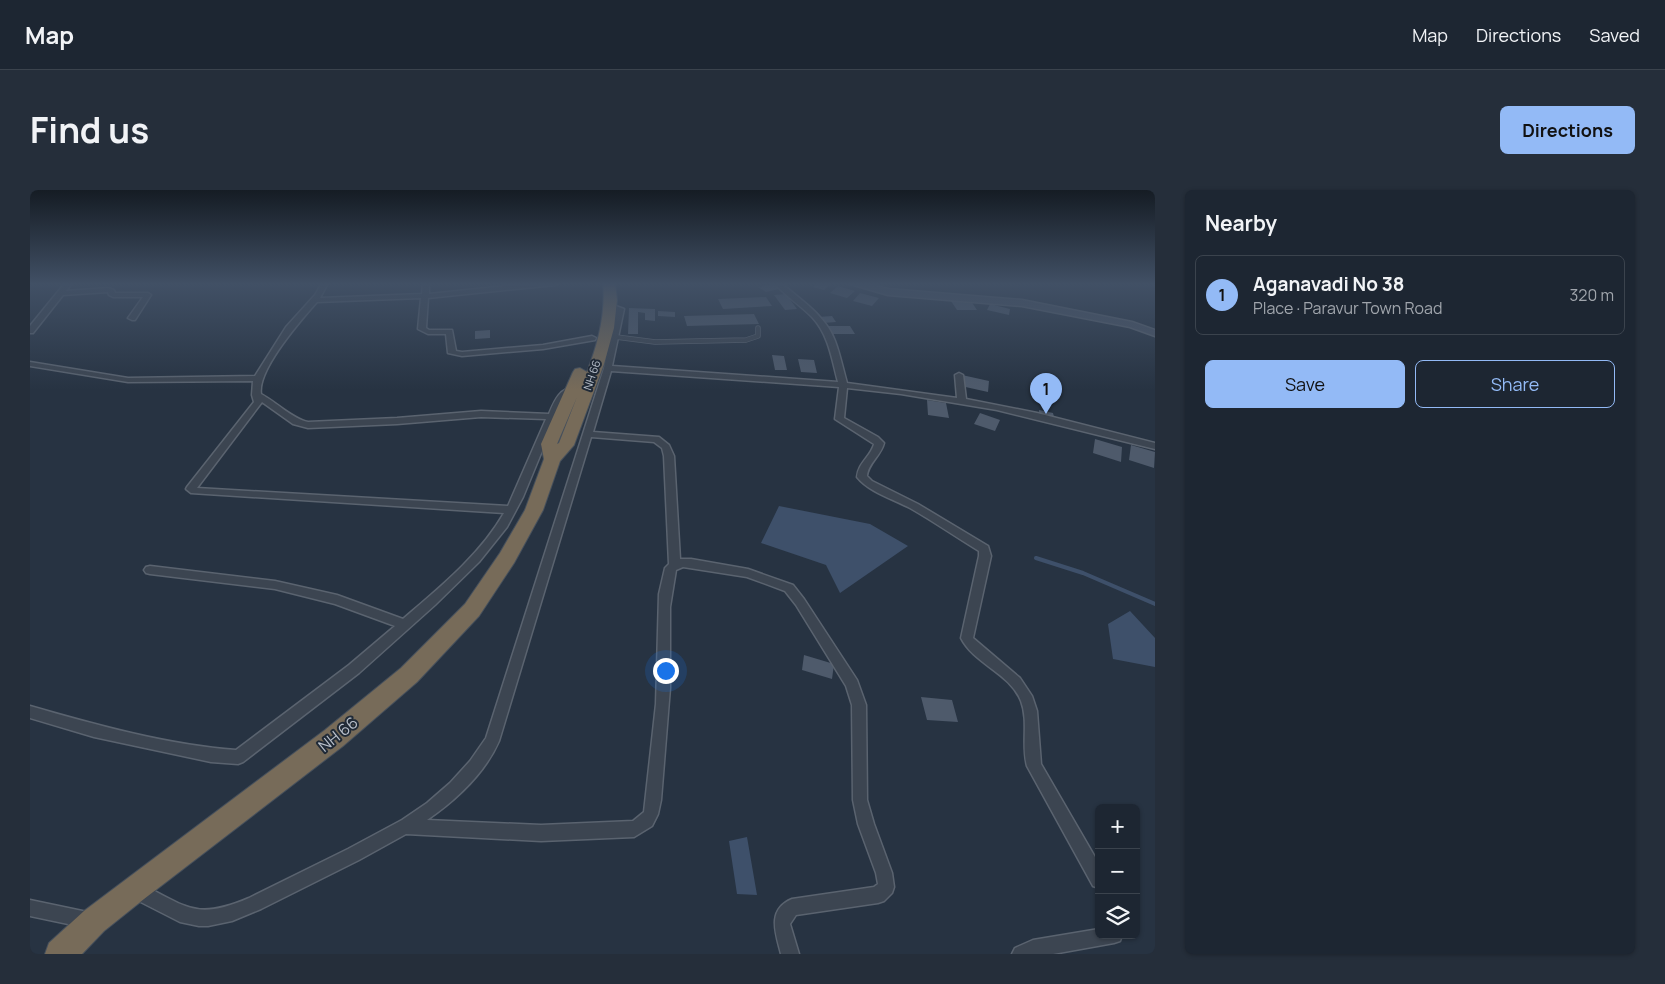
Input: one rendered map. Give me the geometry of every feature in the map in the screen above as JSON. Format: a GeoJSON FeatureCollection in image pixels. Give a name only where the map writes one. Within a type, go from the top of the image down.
{"type":"FeatureCollection","features":[{"type":"Feature","properties":{"kind":"highway","name":"NH 66"},"geometry":{"type":"LineString","coordinates":[[552,459],[549,444],[573,390],[592,338],[597,319]]}},
{"type":"Feature","properties":{"kind":"highway","name":"NH 66"},"geometry":{"type":"LineString","coordinates":[[60,954],[94,921],[134,889],[334,738],[409,675],[472,610],[507,558],[534,510],[552,459],[566,445],[597,364],[608,319]]}},
{"type":"Feature","properties":{"kind":"main road"},"geometry":{"type":"LineString","coordinates":[[1097,319],[1155,333]]}},
{"type":"Feature","properties":{"kind":"street"},"geometry":{"type":"LineString","coordinates":[[30,331],[40,319]]}},
{"type":"Feature","properties":{"kind":"street"},"geometry":{"type":"LineString","coordinates":[[298,319],[289,329],[258,378],[256,395],[258,402],[192,485],[192,490],[511,510]]}},
{"type":"Feature","properties":{"kind":"street"},"geometry":{"type":"LineString","coordinates":[[424,319],[423,331],[449,332],[452,353],[462,354],[543,346],[592,338]]}},
{"type":"Feature","properties":{"kind":"street"},"geometry":{"type":"LineString","coordinates":[[134,889],[182,914],[207,918],[256,903],[407,827],[455,788],[486,752],[492,741],[588,434],[608,368],[619,319]]}},
{"type":"Feature","properties":{"kind":"street"},"geometry":{"type":"LineString","coordinates":[[815,319],[824,327],[831,340],[843,385],[840,418],[879,443],[878,448],[862,471],[861,474],[865,480],[922,511],[984,549],[985,556],[967,638],[971,645],[1013,680],[1023,692],[1030,711],[1030,755],[1034,766],[1095,873]]}},
{"type":"Feature","properties":{"kind":"street"},"geometry":{"type":"LineString","coordinates":[[30,364],[128,380],[258,378]]}},
{"type":"Feature","properties":{"kind":"street"},"geometry":{"type":"LineString","coordinates":[[608,368],[843,385],[998,408],[1155,446]]}},
{"type":"Feature","properties":{"kind":"street"},"geometry":{"type":"LineString","coordinates":[[959,375],[962,402]]}},
{"type":"Feature","properties":{"kind":"street"},"geometry":{"type":"LineString","coordinates":[[30,712],[104,733],[211,755],[238,757],[354,669],[405,625],[475,559],[503,524],[511,510],[562,395],[573,390]]}},
{"type":"Feature","properties":{"kind":"street"},"geometry":{"type":"LineString","coordinates":[[256,395],[273,404],[296,422],[308,425],[487,414],[552,417]]}},
{"type":"Feature","properties":{"kind":"street"},"geometry":{"type":"LineString","coordinates":[[588,434],[656,439],[666,447],[669,456],[675,565]]}},
{"type":"Feature","properties":{"kind":"street"},"geometry":{"type":"LineString","coordinates":[[407,827],[541,832],[634,830],[645,824],[652,814],[654,800],[664,673],[664,610],[671,568],[675,565],[691,563],[748,573],[779,582],[789,588],[838,659],[852,684],[859,705],[860,800],[866,824],[884,873],[886,887],[878,895],[792,908],[783,918],[782,924],[790,954]]}},
{"type":"Feature","properties":{"kind":"street"},"geometry":{"type":"LineString","coordinates":[[150,570],[275,584],[337,600],[405,625]]}},
{"type":"Feature","properties":{"kind":"street"},"geometry":{"type":"LineString","coordinates":[[30,908],[94,921]]}},
{"type":"Feature","properties":{"kind":"street"},"geometry":{"type":"LineString","coordinates":[[1021,954],[1033,949],[1095,938]]}},
{"type":"Feature","properties":{"kind":"lane"},"geometry":{"type":"LineString","coordinates":[[616,337],[655,342],[746,340],[758,336],[758,328]]}},
{"type":"Feature","properties":{"kind":"water"},"geometry":{"type":"Polygon","coordinates":[[[779,506],[870,524],[908,546],[840,593],[826,565],[761,543],[779,506]]]}},
{"type":"Feature","properties":{"kind":"water"},"geometry":{"type":"Polygon","coordinates":[[[1130,611],[1155,638],[1155,667],[1113,659],[1108,624],[1130,611]]]}},
{"type":"Feature","properties":{"kind":"water"},"geometry":{"type":"Polygon","coordinates":[[[747,837],[757,895],[737,894],[729,841],[747,837]]]}},
{"type":"Feature","properties":{"kind":"building"},"geometry":{"type":"Polygon","coordinates":[[[629,319],[638,319],[638,334],[628,334],[629,319]]]}},
{"type":"Feature","properties":{"kind":"building"},"geometry":{"type":"Polygon","coordinates":[[[645,319],[655,319],[655,321],[645,319]]]}},
{"type":"Feature","properties":{"kind":"building"},"geometry":{"type":"Polygon","coordinates":[[[685,319],[756,319],[759,324],[687,326],[685,319]]]}},
{"type":"Feature","properties":{"kind":"building"},"geometry":{"type":"Polygon","coordinates":[[[819,319],[834,319],[836,322],[823,323],[819,319]]]}},
{"type":"Feature","properties":{"kind":"building"},"geometry":{"type":"Polygon","coordinates":[[[828,326],[850,326],[855,334],[832,334],[828,326]]]}},
{"type":"Feature","properties":{"kind":"building"},"geometry":{"type":"Polygon","coordinates":[[[490,330],[490,338],[475,339],[475,331],[490,330]]]}},
{"type":"Feature","properties":{"kind":"building"},"geometry":{"type":"Polygon","coordinates":[[[772,355],[784,356],[787,370],[775,370],[772,355]]]}},
{"type":"Feature","properties":{"kind":"building"},"geometry":{"type":"Polygon","coordinates":[[[798,359],[814,360],[817,373],[801,372],[798,359]]]}},
{"type":"Feature","properties":{"kind":"building"},"geometry":{"type":"Polygon","coordinates":[[[962,375],[989,381],[988,392],[961,386],[962,375]]]}},
{"type":"Feature","properties":{"kind":"building"},"geometry":{"type":"Polygon","coordinates":[[[927,400],[946,403],[949,418],[928,415],[927,400]]]}},
{"type":"Feature","properties":{"kind":"building"},"geometry":{"type":"Polygon","coordinates":[[[1039,410],[1053,413],[1054,417],[1039,414],[1039,410]]]}},
{"type":"Feature","properties":{"kind":"building"},"geometry":{"type":"Polygon","coordinates":[[[980,413],[1000,420],[995,431],[974,424],[980,413]]]}},
{"type":"Feature","properties":{"kind":"building"},"geometry":{"type":"Polygon","coordinates":[[[1095,439],[1122,447],[1121,462],[1093,453],[1095,439]]]}},
{"type":"Feature","properties":{"kind":"building"},"geometry":{"type":"Polygon","coordinates":[[[1131,445],[1155,452],[1154,468],[1129,460],[1131,445]]]}},
{"type":"Feature","properties":{"kind":"building"},"geometry":{"type":"Polygon","coordinates":[[[804,655],[834,664],[832,679],[802,670],[804,655]]]}},
{"type":"Feature","properties":{"kind":"building"},"geometry":{"type":"Polygon","coordinates":[[[921,697],[952,700],[958,722],[927,720],[921,697]]]}},
{"type":"Feature","properties":{"kind":"waterway"},"geometry":{"type":"LineString","coordinates":[[1036,558],[1083,573],[1155,604]]}},
{"type":"Feature","properties":{"kind":"place","name":"Aganavadi No 38"},"geometry":{"type":"Point","coordinates":[1046,414]}}]}
